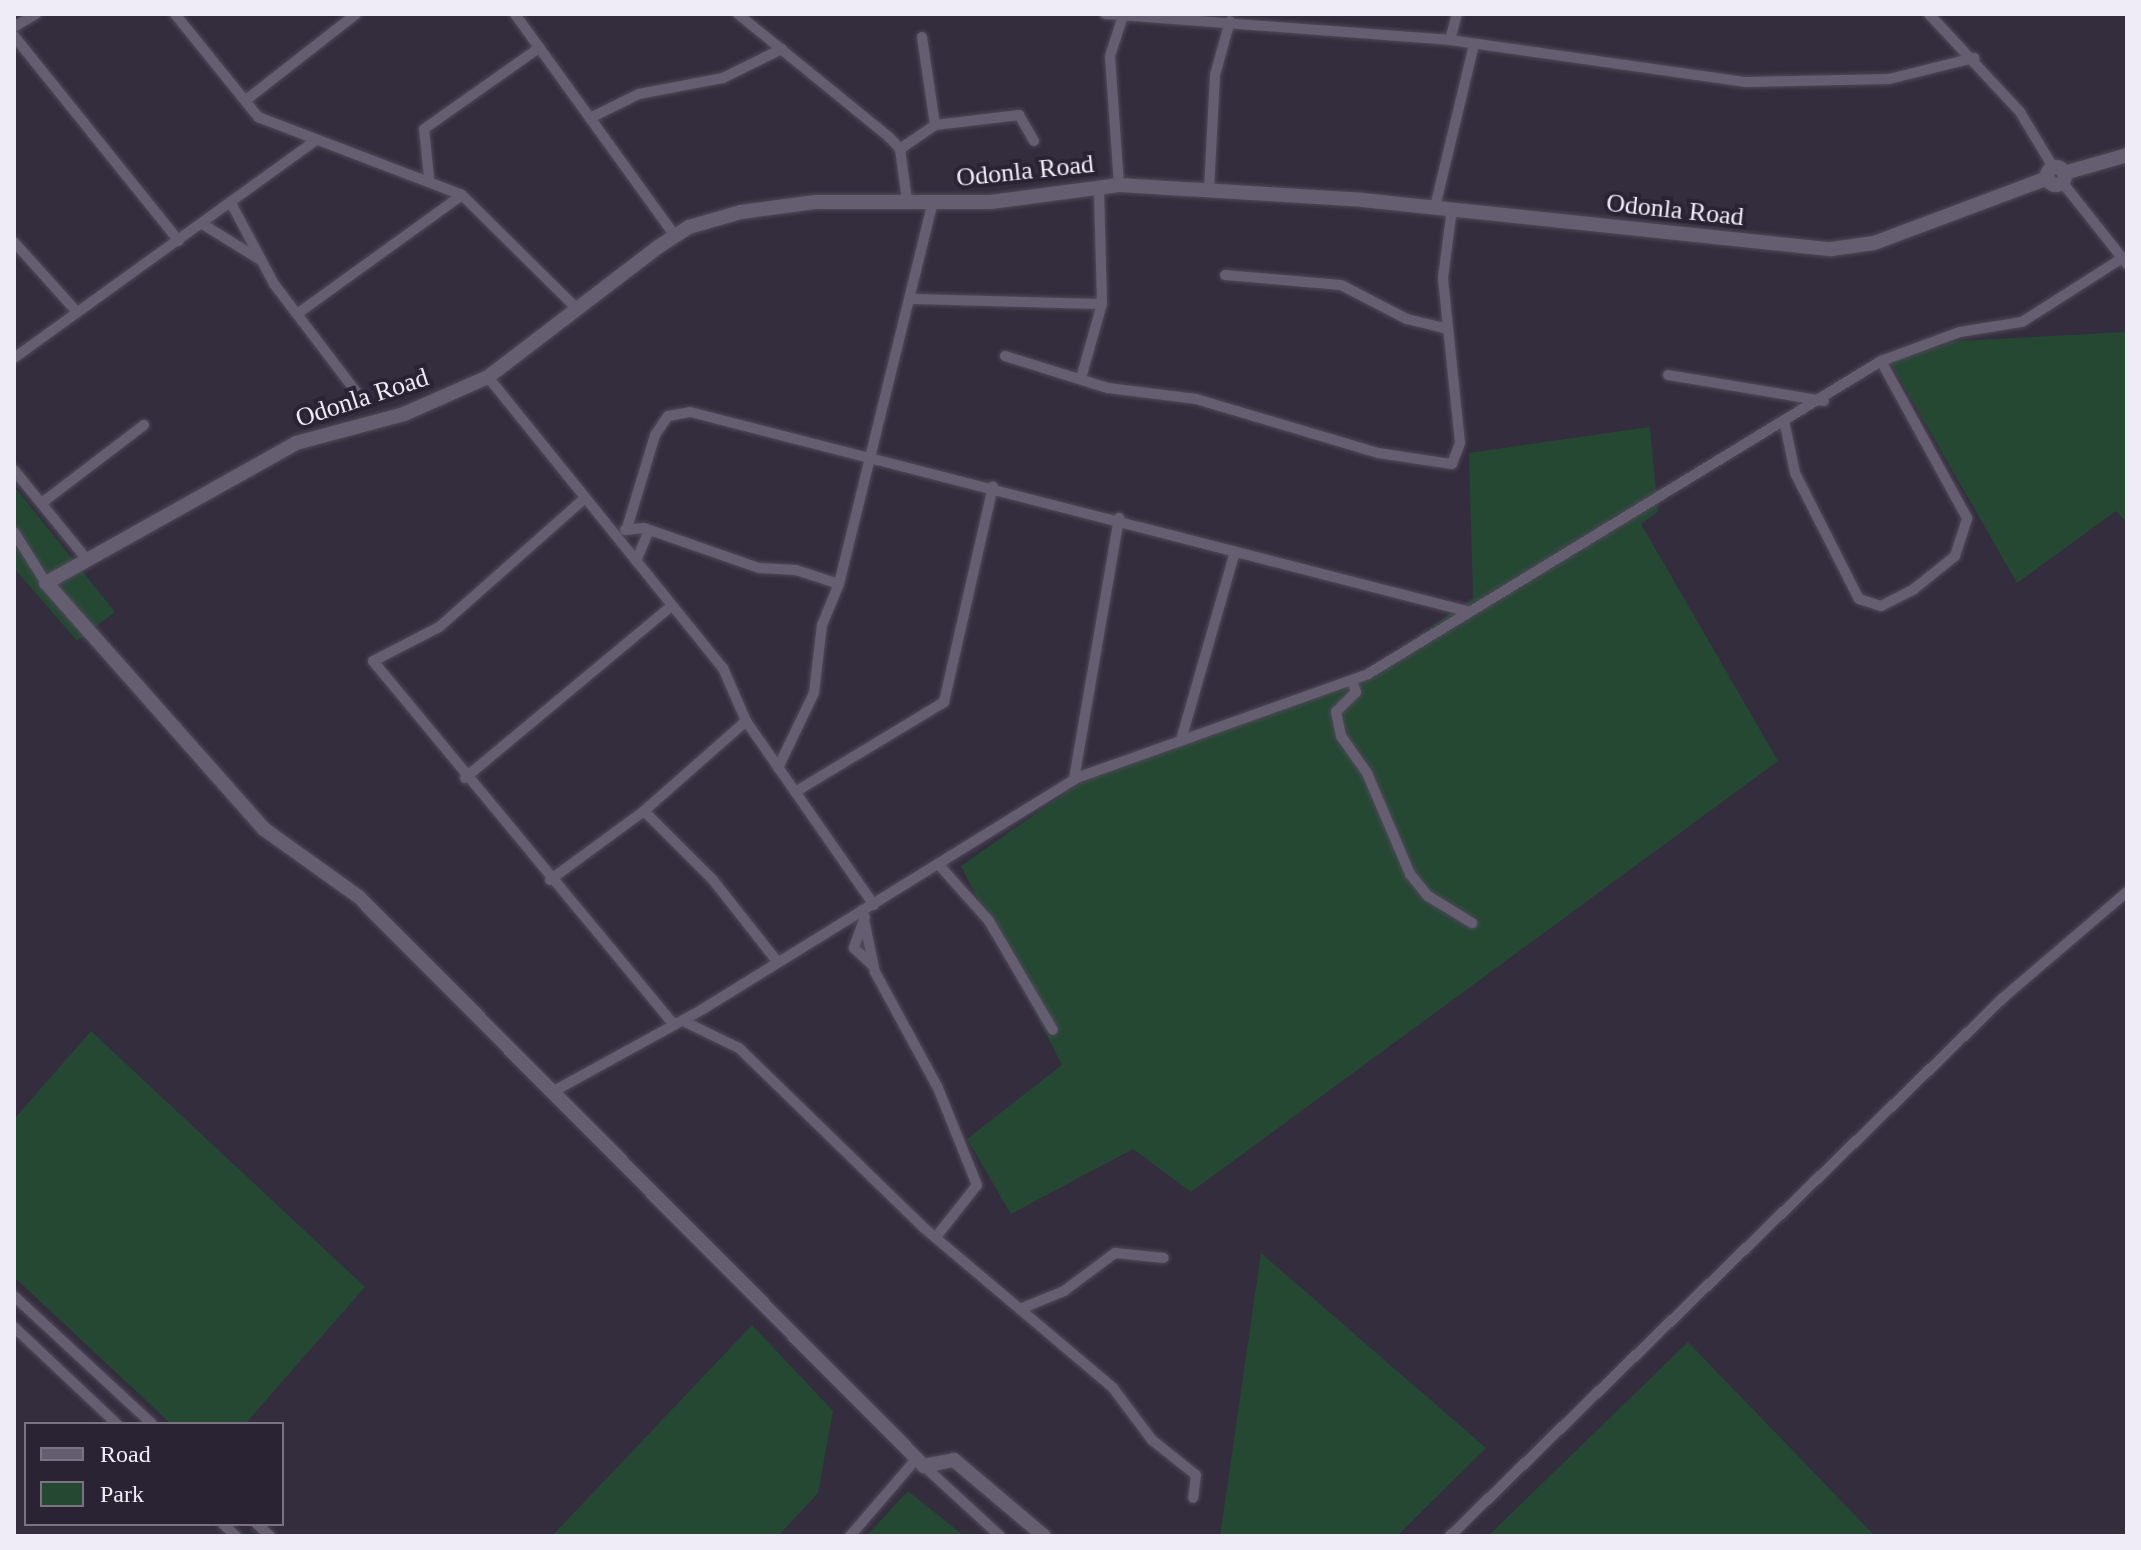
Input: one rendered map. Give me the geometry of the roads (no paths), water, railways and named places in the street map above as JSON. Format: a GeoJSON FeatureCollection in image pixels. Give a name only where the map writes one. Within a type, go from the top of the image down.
{"type":"FeatureCollection","features":[{"type":"Feature","properties":{"kind":"street"},"geometry":{"type":"LineString","coordinates":[[14,27],[36,14]]}},
{"type":"Feature","properties":{"kind":"street"},"geometry":{"type":"LineString","coordinates":[[175,14],[267,123],[429,177],[462,195],[576,308]]}},
{"type":"Feature","properties":{"kind":"street"},"geometry":{"type":"LineString","coordinates":[[246,100],[356,14]]}},
{"type":"Feature","properties":{"kind":"street"},"geometry":{"type":"LineString","coordinates":[[515,14],[675,236]]}},
{"type":"Feature","properties":{"kind":"street"},"geometry":{"type":"LineString","coordinates":[[738,14],[824,77],[900,149],[907,200]]}},
{"type":"Feature","properties":{"kind":"street"},"geometry":{"type":"LineString","coordinates":[[1105,14],[1122,20],[1135,16],[1230,21],[1450,40],[1746,82],[1889,79],[1974,58]]}},
{"type":"Feature","properties":{"kind":"street"},"geometry":{"type":"LineString","coordinates":[[1450,40],[1457,14]]}},
{"type":"Feature","properties":{"kind":"street"},"geometry":{"type":"LineString","coordinates":[[554,1091],[679,1023],[776,960],[863,913],[1074,779],[1352,680],[1785,425],[1881,361],[1960,332],[2022,322],[2124,262],[2057,175],[1974,58],[1929,14]]}},
{"type":"Feature","properties":{"kind":"street"},"geometry":{"type":"LineString","coordinates":[[1119,185],[1110,56],[1122,20]]}},
{"type":"Feature","properties":{"kind":"street"},"geometry":{"type":"LineString","coordinates":[[1209,190],[1216,67],[1230,21]]}},
{"type":"Feature","properties":{"kind":"street"},"geometry":{"type":"LineString","coordinates":[[14,36],[179,241]]}},
{"type":"Feature","properties":{"kind":"street"},"geometry":{"type":"LineString","coordinates":[[922,37],[935,125]]}},
{"type":"Feature","properties":{"kind":"street"},"geometry":{"type":"LineString","coordinates":[[1435,207],[1474,44]]}},
{"type":"Feature","properties":{"kind":"street"},"geometry":{"type":"LineString","coordinates":[[429,177],[424,129],[539,48]]}},
{"type":"Feature","properties":{"kind":"street"},"geometry":{"type":"LineString","coordinates":[[590,118],[639,94],[723,78],[782,49]]}},
{"type":"Feature","properties":{"kind":"street"},"geometry":{"type":"LineString","coordinates":[[900,149],[935,125],[1019,115],[1034,141]]}},
{"type":"Feature","properties":{"kind":"street"},"geometry":{"type":"LineString","coordinates":[[14,358],[204,225],[315,141]]}},
{"type":"Feature","properties":{"kind":"street","name":"Odonla Road"},"geometry":{"type":"LineString","coordinates":[[46,583],[85,557],[296,443],[404,414],[488,377],[675,236],[741,212],[907,200],[991,202],[1119,185],[1435,207],[1851,248],[2057,175],[2127,155]]}},
{"type":"Feature","properties":{"kind":"street"},"geometry":{"type":"LineString","coordinates":[[1081,378],[1102,304],[1099,187]]}},
{"type":"Feature","properties":{"kind":"street"},"geometry":{"type":"LineString","coordinates":[[297,314],[462,195]]}},
{"type":"Feature","properties":{"kind":"street"},"geometry":{"type":"LineString","coordinates":[[778,768],[810,705],[822,625],[839,584],[933,202]]}},
{"type":"Feature","properties":{"kind":"street"},"geometry":{"type":"LineString","coordinates":[[231,203],[262,261],[297,314],[363,401]]}},
{"type":"Feature","properties":{"kind":"street"},"geometry":{"type":"LineString","coordinates":[[1005,356],[1081,378],[1196,399],[1442,467],[1452,464],[1460,443],[1443,278],[1452,209]]}},
{"type":"Feature","properties":{"kind":"street"},"geometry":{"type":"LineString","coordinates":[[204,225],[262,261]]}},
{"type":"Feature","properties":{"kind":"street"},"geometry":{"type":"LineString","coordinates":[[14,242],[77,312]]}},
{"type":"Feature","properties":{"kind":"street"},"geometry":{"type":"LineString","coordinates":[[1225,275],[1341,285],[1407,319],[1448,329]]}},
{"type":"Feature","properties":{"kind":"street"},"geometry":{"type":"LineString","coordinates":[[911,299],[1102,304]]}},
{"type":"Feature","properties":{"kind":"street"},"geometry":{"type":"LineString","coordinates":[[1785,425],[1795,473],[1859,599],[1881,606],[1914,589],[1955,556],[1967,518],[1881,361]]}},
{"type":"Feature","properties":{"kind":"street"},"geometry":{"type":"LineString","coordinates":[[1668,375],[1824,401]]}},
{"type":"Feature","properties":{"kind":"street"},"geometry":{"type":"LineString","coordinates":[[488,377],[617,536],[669,608],[723,668],[746,721],[874,905]]}},
{"type":"Feature","properties":{"kind":"street"},"geometry":{"type":"LineString","coordinates":[[617,536],[627,528],[636,505],[655,435],[679,411],[872,455],[1119,518],[1234,555],[1467,611]]}},
{"type":"Feature","properties":{"kind":"street"},"geometry":{"type":"LineString","coordinates":[[43,502],[144,425]]}},
{"type":"Feature","properties":{"kind":"street"},"geometry":{"type":"LineString","coordinates":[[14,470],[85,557]]}},
{"type":"Feature","properties":{"kind":"street"},"geometry":{"type":"LineString","coordinates":[[795,792],[944,702],[993,486]]}},
{"type":"Feature","properties":{"kind":"street"},"geometry":{"type":"LineString","coordinates":[[585,498],[439,627],[373,661],[550,880],[679,1023],[704,1028],[739,1048],[936,1237],[1113,1388],[1152,1440],[1196,1475],[1193,1498]]}},
{"type":"Feature","properties":{"kind":"street"},"geometry":{"type":"LineString","coordinates":[[636,505],[647,529],[636,561]]}},
{"type":"Feature","properties":{"kind":"street"},"geometry":{"type":"LineString","coordinates":[[1074,779],[1119,518]]}},
{"type":"Feature","properties":{"kind":"street"},"geometry":{"type":"LineString","coordinates":[[627,528],[647,529],[759,568],[839,584]]}},
{"type":"Feature","properties":{"kind":"street"},"geometry":{"type":"LineString","coordinates":[[14,532],[46,583],[264,829],[343,883],[921,1461],[1000,1536]]}},
{"type":"Feature","properties":{"kind":"street"},"geometry":{"type":"LineString","coordinates":[[1181,740],[1234,555]]}},
{"type":"Feature","properties":{"kind":"street"},"geometry":{"type":"LineString","coordinates":[[465,778],[669,608]]}},
{"type":"Feature","properties":{"kind":"street"},"geometry":{"type":"LineString","coordinates":[[1352,680],[1356,692],[1336,712],[1341,736],[1367,773],[1410,874],[1428,896],[1472,923]]}},
{"type":"Feature","properties":{"kind":"street"},"geometry":{"type":"LineString","coordinates":[[550,880],[644,811],[746,721]]}},
{"type":"Feature","properties":{"kind":"street"},"geometry":{"type":"LineString","coordinates":[[644,811],[713,880],[776,960]]}},
{"type":"Feature","properties":{"kind":"street"},"geometry":{"type":"LineString","coordinates":[[939,865],[989,921],[1053,1030]]}},
{"type":"Feature","properties":{"kind":"street"},"geometry":{"type":"LineString","coordinates":[[1450,1536],[2004,997],[2127,892]]}},
{"type":"Feature","properties":{"kind":"street"},"geometry":{"type":"LineString","coordinates":[[863,913],[873,966],[938,1088],[977,1185],[936,1237]]}},
{"type":"Feature","properties":{"kind":"street"},"geometry":{"type":"LineString","coordinates":[[863,913],[854,948],[873,966]]}},
{"type":"Feature","properties":{"kind":"street"},"geometry":{"type":"LineString","coordinates":[[703,1009],[704,1028]]}},
{"type":"Feature","properties":{"kind":"street"},"geometry":{"type":"LineString","coordinates":[[1020,1309],[1064,1291],[1115,1253],[1164,1258]]}},
{"type":"Feature","properties":{"kind":"street"},"geometry":{"type":"LineString","coordinates":[[14,1296],[150,1422]]}},
{"type":"Feature","properties":{"kind":"street"},"geometry":{"type":"LineString","coordinates":[[14,1327],[115,1422]]}},
{"type":"Feature","properties":{"kind":"street"},"geometry":{"type":"LineString","coordinates":[[850,1536],[921,1461],[954,1460],[1044,1536]]}}]}
